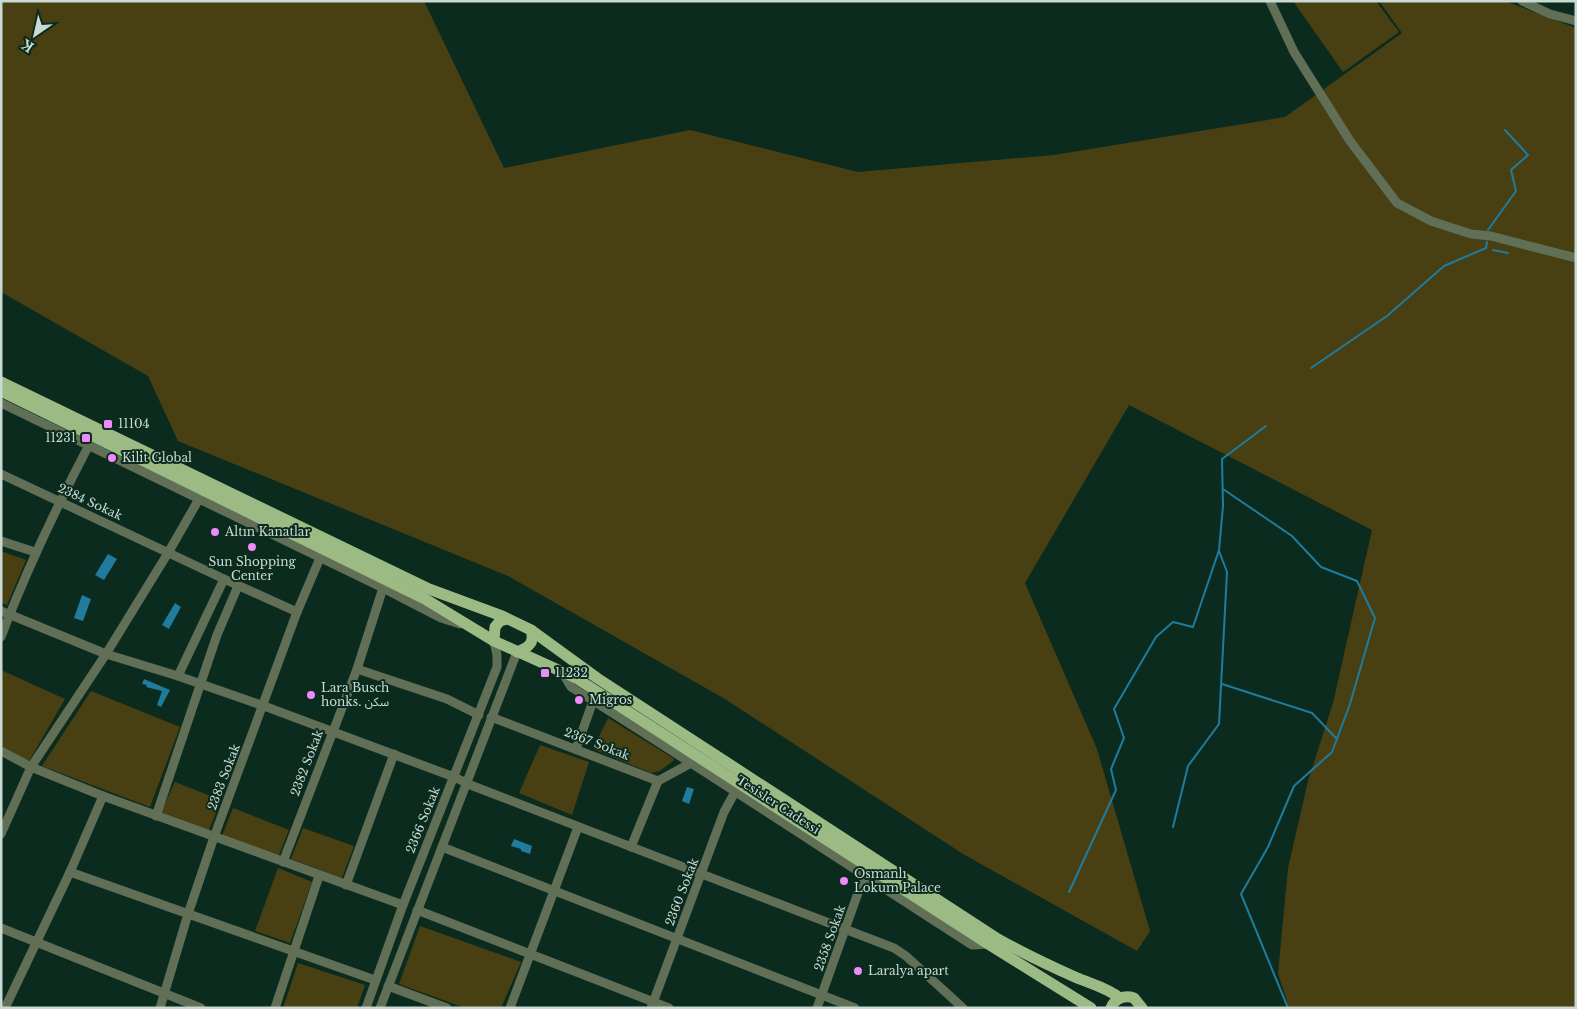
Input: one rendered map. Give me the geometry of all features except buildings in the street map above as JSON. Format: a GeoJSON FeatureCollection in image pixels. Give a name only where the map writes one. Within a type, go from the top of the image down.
{"type":"FeatureCollection","features":[{"type":"Feature","properties":{"kind":"main road"},"geometry":{"type":"LineString","coordinates":[[1,382],[429,589],[531,630],[597,678],[998,939],[1030,957],[1077,978],[1109,989],[1120,998]]}},
{"type":"Feature","properties":{"kind":"main road"},"geometry":{"type":"LineString","coordinates":[[1,391],[425,599],[494,641],[592,687],[988,944],[1091,1008]]}},
{"type":"Feature","properties":{"kind":"main road"},"geometry":{"type":"LineString","coordinates":[[494,641],[495,627],[500,621],[507,619]]}},
{"type":"Feature","properties":{"kind":"main road"},"geometry":{"type":"LineString","coordinates":[[517,652],[529,646],[532,642],[531,630]]}},
{"type":"Feature","properties":{"kind":"main road"},"geometry":{"type":"LineString","coordinates":[[1027,968],[1075,1008]]}},
{"type":"Feature","properties":{"kind":"main road"},"geometry":{"type":"LineString","coordinates":[[1111,1008],[1116,1000],[1125,996],[1134,998],[1141,1006],[1153,1008]]}},
{"type":"Feature","properties":{"kind":"street"},"geometry":{"type":"LineString","coordinates":[[1270,1],[1294,52],[1345,134],[1397,202],[1439,224],[1471,234],[1491,236],[1576,258]]}},
{"type":"Feature","properties":{"kind":"street"},"geometry":{"type":"LineString","coordinates":[[1522,1],[1550,14],[1576,21]]}},
{"type":"Feature","properties":{"kind":"street"},"geometry":{"type":"LineString","coordinates":[[1,403],[384,588],[441,618],[475,629]]}},
{"type":"Feature","properties":{"kind":"street"},"geometry":{"type":"LineString","coordinates":[[1,637],[6,612],[59,501],[89,445]]}},
{"type":"Feature","properties":{"kind":"street","name":"2384 Sokak"},"geometry":{"type":"LineString","coordinates":[[1,474],[224,580],[297,612]]}},
{"type":"Feature","properties":{"kind":"street"},"geometry":{"type":"LineString","coordinates":[[1,834],[31,767],[106,654],[199,499]]}},
{"type":"Feature","properties":{"kind":"street"},"geometry":{"type":"LineString","coordinates":[[1,541],[35,552]]}},
{"type":"Feature","properties":{"kind":"street","name":"2383 Sokak"},"geometry":{"type":"LineString","coordinates":[[160,1008],[188,914],[214,837],[264,706],[297,612],[320,558]]}},
{"type":"Feature","properties":{"kind":"street"},"geometry":{"type":"LineString","coordinates":[[178,676],[224,580]]}},
{"type":"Feature","properties":{"kind":"street"},"geometry":{"type":"LineString","coordinates":[[156,816],[217,635],[238,586]]}},
{"type":"Feature","properties":{"kind":"street","name":"2382 Sokak"},"geometry":{"type":"LineString","coordinates":[[283,862],[357,669],[384,588]]}},
{"type":"Feature","properties":{"kind":"street"},"geometry":{"type":"LineString","coordinates":[[6,612],[106,654],[178,676],[394,754],[894,948],[906,956],[961,1007]]}},
{"type":"Feature","properties":{"kind":"street","name":"2366 Sokak"},"geometry":{"type":"LineString","coordinates":[[366,1008],[403,905],[497,667],[494,641]]}},
{"type":"Feature","properties":{"kind":"street","name":"2366 Sokak"},"geometry":{"type":"LineString","coordinates":[[380,1008],[517,652]]}},
{"type":"Feature","properties":{"kind":"street"},"geometry":{"type":"LineString","coordinates":[[357,669],[446,699],[478,715]]}},
{"type":"Feature","properties":{"kind":"street","name":"Tesisler Cadessi"},"geometry":{"type":"LineString","coordinates":[[562,672],[571,686],[593,701],[972,945],[988,944]]}},
{"type":"Feature","properties":{"kind":"street"},"geometry":{"type":"LineString","coordinates":[[576,749],[593,701]]}},
{"type":"Feature","properties":{"kind":"street","name":"2367 Sokak"},"geometry":{"type":"LineString","coordinates":[[491,717],[658,781]]}},
{"type":"Feature","properties":{"kind":"street"},"geometry":{"type":"LineString","coordinates":[[1,752],[31,767],[103,796],[403,905]]}},
{"type":"Feature","properties":{"kind":"street"},"geometry":{"type":"LineString","coordinates":[[346,885],[394,754]]}},
{"type":"Feature","properties":{"kind":"street"},"geometry":{"type":"LineString","coordinates":[[631,847],[658,781],[691,763]]}},
{"type":"Feature","properties":{"kind":"street","name":"2360 Sokak"},"geometry":{"type":"LineString","coordinates":[[652,1005],[724,812],[735,792]]}},
{"type":"Feature","properties":{"kind":"street"},"geometry":{"type":"LineString","coordinates":[[5,1008],[70,872],[103,796]]}},
{"type":"Feature","properties":{"kind":"street"},"geometry":{"type":"LineString","coordinates":[[510,1008],[578,827]]}},
{"type":"Feature","properties":{"kind":"street"},"geometry":{"type":"LineString","coordinates":[[442,846],[854,1008]]}},
{"type":"Feature","properties":{"kind":"street"},"geometry":{"type":"LineString","coordinates":[[70,872],[375,980]]}},
{"type":"Feature","properties":{"kind":"street"},"geometry":{"type":"LineString","coordinates":[[275,1008],[319,876]]}},
{"type":"Feature","properties":{"kind":"street","name":"2358 Sokak"},"geometry":{"type":"LineString","coordinates":[[817,1008],[864,876]]}},
{"type":"Feature","properties":{"kind":"street"},"geometry":{"type":"LineString","coordinates":[[417,910],[531,954],[652,1005],[669,1008]]}},
{"type":"Feature","properties":{"kind":"street"},"geometry":{"type":"LineString","coordinates":[[1,928],[202,1008]]}},
{"type":"Feature","properties":{"kind":"street"},"geometry":{"type":"LineString","coordinates":[[388,986],[447,1008]]}},
{"type":"Feature","properties":{"kind":"shaded area"},"geometry":{"type":"Polygon","coordinates":[[[1,1],[424,1],[504,168],[690,130],[858,172],[1054,155],[1285,117],[1402,33],[1379,1],[1505,1],[1576,28],[1576,1008],[1289,1008],[1278,973],[1288,868],[1308,781],[1333,703],[1372,530],[1129,405],[1025,583],[1097,749],[1150,931],[1137,951],[963,854],[725,699],[508,576],[178,441],[148,376],[1,292],[1,1]]]}},
{"type":"Feature","properties":{"kind":"shaded area"},"geometry":{"type":"Polygon","coordinates":[[[1293,1],[1376,1],[1399,32],[1343,72],[1293,1]]]}},
{"type":"Feature","properties":{"kind":"shaded area"},"geometry":{"type":"Polygon","coordinates":[[[1,551],[26,560],[7,605],[1,603],[1,551]]]}},
{"type":"Feature","properties":{"kind":"shaded area"},"geometry":{"type":"Polygon","coordinates":[[[1,670],[65,699],[29,761],[1,746],[1,670]]]}},
{"type":"Feature","properties":{"kind":"shaded area"},"geometry":{"type":"Polygon","coordinates":[[[91,691],[180,727],[150,807],[42,766],[91,691]]]}},
{"type":"Feature","properties":{"kind":"shaded area"},"geometry":{"type":"Polygon","coordinates":[[[608,718],[674,760],[660,771],[651,773],[593,749],[608,718]]]}},
{"type":"Feature","properties":{"kind":"shaded area"},"geometry":{"type":"Polygon","coordinates":[[[540,745],[589,762],[572,815],[519,793],[540,745]]]}},
{"type":"Feature","properties":{"kind":"shaded area"},"geometry":{"type":"Polygon","coordinates":[[[175,782],[221,800],[209,830],[161,812],[175,782]]]}},
{"type":"Feature","properties":{"kind":"shaded area"},"geometry":{"type":"Polygon","coordinates":[[[233,808],[289,830],[279,855],[222,836],[233,808]]]}},
{"type":"Feature","properties":{"kind":"shaded area"},"geometry":{"type":"Polygon","coordinates":[[[303,828],[354,846],[342,878],[291,859],[303,828]]]}},
{"type":"Feature","properties":{"kind":"shaded area"},"geometry":{"type":"Polygon","coordinates":[[[278,868],[312,882],[290,943],[255,931],[278,868]]]}},
{"type":"Feature","properties":{"kind":"shaded area"},"geometry":{"type":"Polygon","coordinates":[[[420,926],[521,962],[501,1008],[465,1008],[399,984],[420,926]]]}},
{"type":"Feature","properties":{"kind":"shaded area"},"geometry":{"type":"Polygon","coordinates":[[[298,963],[365,985],[357,1008],[283,1008],[298,963]]]}},
{"type":"Feature","properties":{"kind":"water"},"geometry":{"type":"Polygon","coordinates":[[[108,554],[117,559],[104,580],[95,575],[108,554]]]}},
{"type":"Feature","properties":{"kind":"water"},"geometry":{"type":"Polygon","coordinates":[[[82,595],[91,599],[83,621],[74,618],[82,595]]]}},
{"type":"Feature","properties":{"kind":"water"},"geometry":{"type":"Polygon","coordinates":[[[175,603],[181,607],[169,629],[162,625],[175,603]]]}},
{"type":"Feature","properties":{"kind":"water"},"geometry":{"type":"Polygon","coordinates":[[[144,679],[170,690],[161,707],[157,705],[162,691],[146,687],[147,685],[142,684],[144,679]]]}},
{"type":"Feature","properties":{"kind":"water"},"geometry":{"type":"Polygon","coordinates":[[[687,787],[694,789],[689,804],[682,801],[687,787]]]}},
{"type":"Feature","properties":{"kind":"water"},"geometry":{"type":"Polygon","coordinates":[[[514,839],[532,846],[530,854],[511,846],[514,839]]]}},
{"type":"Feature","properties":{"kind":"waterway"},"geometry":{"type":"LineString","coordinates":[[1488,230],[1516,191],[1511,170],[1528,155],[1505,130]]}},
{"type":"Feature","properties":{"kind":"waterway"},"geometry":{"type":"LineString","coordinates":[[1311,368],[1387,316],[1444,266],[1486,248],[1487,242]]}},
{"type":"Feature","properties":{"kind":"waterway"},"geometry":{"type":"LineString","coordinates":[[1493,250],[1508,253]]}},
{"type":"Feature","properties":{"kind":"waterway"},"geometry":{"type":"LineString","coordinates":[[1069,892],[1116,790],[1111,769],[1124,738],[1114,709],[1156,637],[1173,622],[1193,627],[1219,550],[1223,506],[1222,459],[1266,426]]}},
{"type":"Feature","properties":{"kind":"waterway"},"geometry":{"type":"LineString","coordinates":[[1223,489],[1292,536],[1321,567],[1357,581],[1375,618],[1350,704],[1332,752],[1294,786],[1268,847],[1241,894],[1288,1008]]}},
{"type":"Feature","properties":{"kind":"waterway"},"geometry":{"type":"LineString","coordinates":[[1173,827],[1188,766],[1219,724],[1227,572],[1219,551]]}},
{"type":"Feature","properties":{"kind":"waterway"},"geometry":{"type":"LineString","coordinates":[[1222,684],[1312,713],[1337,739]]}},
{"type":"Feature","properties":{"kind":"place","name":"11104"},"geometry":{"type":"Point","coordinates":[108,424]}},
{"type":"Feature","properties":{"kind":"place","name":"11231"},"geometry":{"type":"Point","coordinates":[86,438]}},
{"type":"Feature","properties":{"kind":"place","name":"Kilit Global"},"geometry":{"type":"Point","coordinates":[112,458]}},
{"type":"Feature","properties":{"kind":"place","name":"Altın Kanatlar"},"geometry":{"type":"Point","coordinates":[215,532]}},
{"type":"Feature","properties":{"kind":"place","name":"Sun Shopping Center"},"geometry":{"type":"Point","coordinates":[252,547]}},
{"type":"Feature","properties":{"kind":"place","name":"11232"},"geometry":{"type":"Point","coordinates":[545,673]}},
{"type":"Feature","properties":{"kind":"place","name":"Lara Busch honks. سكن"},"geometry":{"type":"Point","coordinates":[311,695]}},
{"type":"Feature","properties":{"kind":"place","name":"Migros"},"geometry":{"type":"Point","coordinates":[579,700]}},
{"type":"Feature","properties":{"kind":"place","name":"Osmanlı Lokum Palace"},"geometry":{"type":"Point","coordinates":[844,881]}},
{"type":"Feature","properties":{"kind":"place","name":"Laralya apart"},"geometry":{"type":"Point","coordinates":[858,971]}}]}
